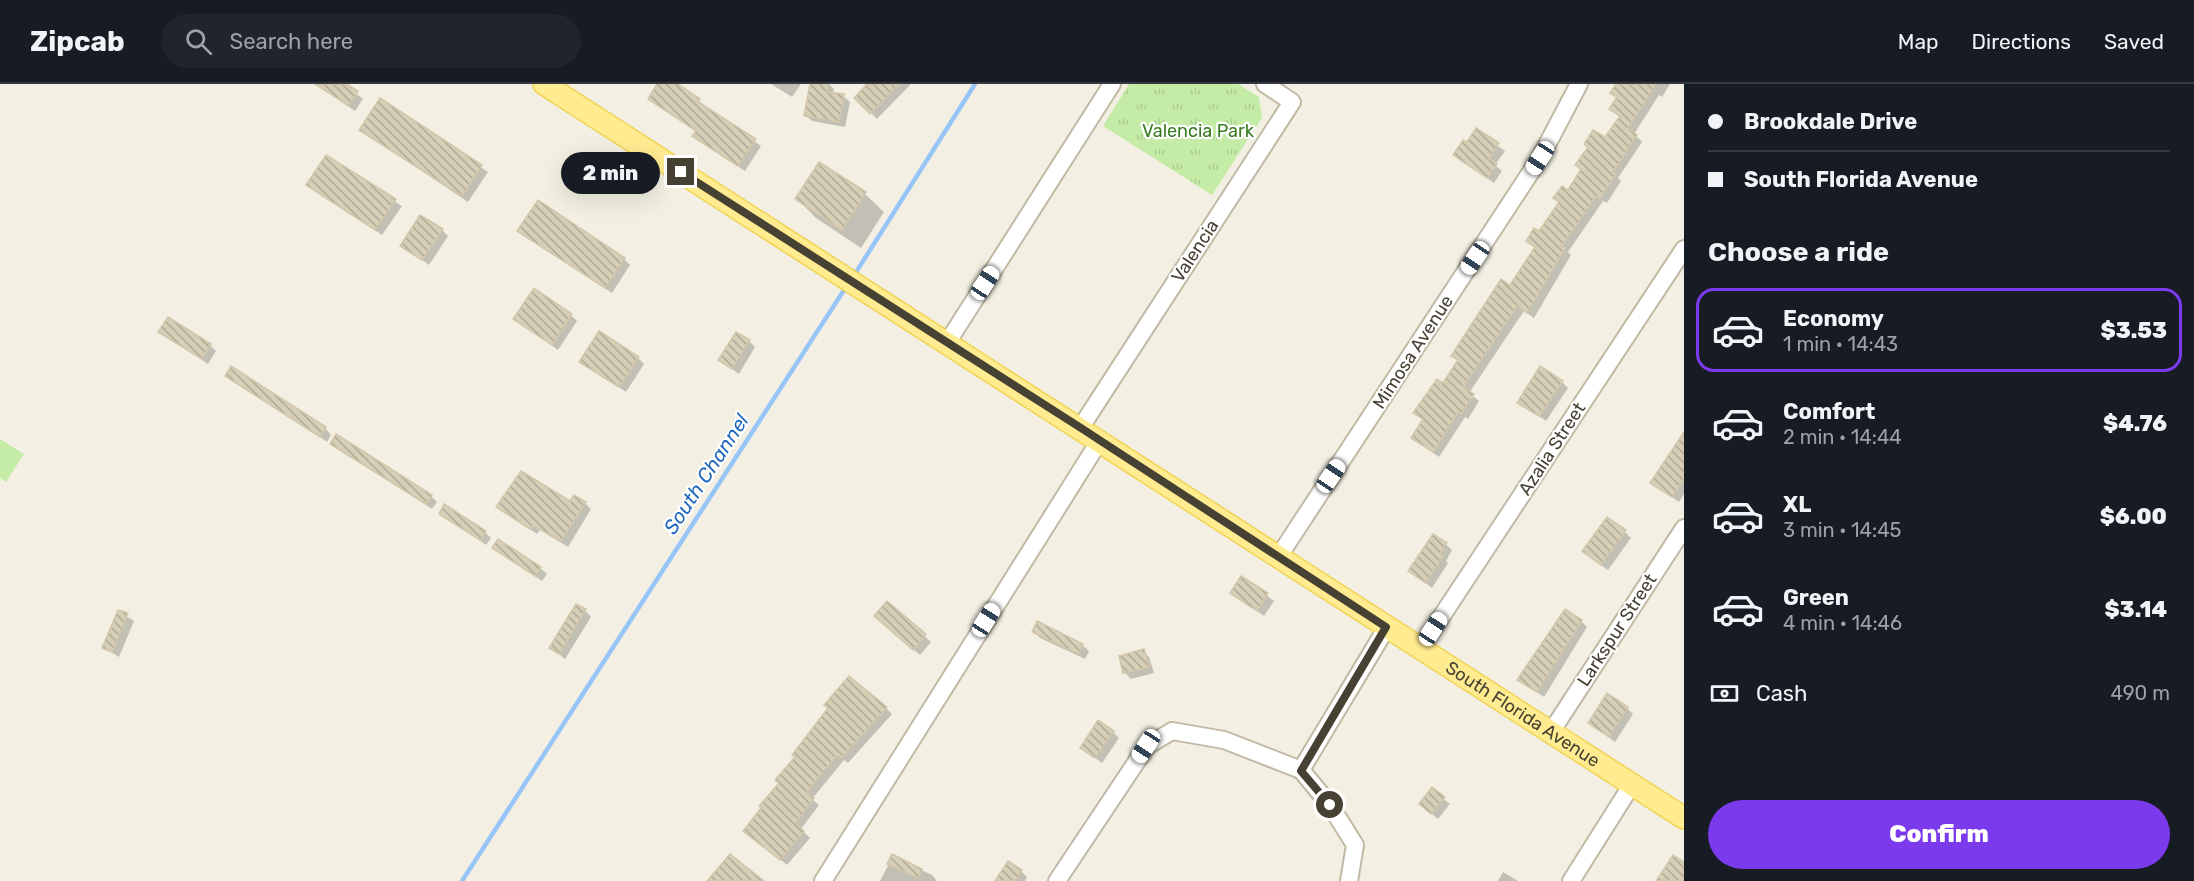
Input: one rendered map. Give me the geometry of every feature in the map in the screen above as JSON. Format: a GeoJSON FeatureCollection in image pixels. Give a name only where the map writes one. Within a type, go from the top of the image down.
{"type":"FeatureCollection","features":[{"type":"Feature","properties":{"kind":"main road","name":"South Florida Avenue"},"geometry":{"type":"LineString","coordinates":[[544,84],[1100,440],[1631,786],[1683,816]]}},
{"type":"Feature","properties":{"kind":"street"},"geometry":{"type":"LineString","coordinates":[[947,343],[1112,84]]}},
{"type":"Feature","properties":{"kind":"street","name":"Valencia"},"geometry":{"type":"LineString","coordinates":[[1081,428],[1292,102],[1265,84]]}},
{"type":"Feature","properties":{"kind":"street","name":"Mimosa Avenue"},"geometry":{"type":"LineString","coordinates":[[1279,556],[1540,158],[1579,84]]}},
{"type":"Feature","properties":{"kind":"street","name":"Azalia Street"},"geometry":{"type":"LineString","coordinates":[[1420,650],[1684,249]]}},
{"type":"Feature","properties":{"kind":"street"},"geometry":{"type":"LineString","coordinates":[[823,881],[1100,440]]}},
{"type":"Feature","properties":{"kind":"street","name":"Larkspur Street"},"geometry":{"type":"LineString","coordinates":[[1551,732],[1684,528]]}},
{"type":"Feature","properties":{"kind":"street"},"geometry":{"type":"LineString","coordinates":[[1301,771],[1386,627]]}},
{"type":"Feature","properties":{"kind":"street"},"geometry":{"type":"LineString","coordinates":[[1061,879],[1146,746],[1172,731],[1224,740],[1301,771],[1330,805],[1355,845],[1349,881]]}},
{"type":"Feature","properties":{"kind":"street"},"geometry":{"type":"LineString","coordinates":[[1571,881],[1631,786]]}},
{"type":"Feature","properties":{"kind":"green space","name":"Valencia Park"},"geometry":{"type":"Polygon","coordinates":[[[1129,84],[1238,84],[1259,97],[1262,118],[1212,195],[1103,126],[1129,84]]]}},
{"type":"Feature","properties":{"kind":"green space"},"geometry":{"type":"Polygon","coordinates":[[[0,439],[24,454],[6,482],[0,478],[0,439]]]}},
{"type":"Feature","properties":{"kind":"building"},"geometry":{"type":"Polygon","coordinates":[[[315,84],[347,84],[358,91],[349,106],[315,84]]]}},
{"type":"Feature","properties":{"kind":"building"},"geometry":{"type":"Polygon","coordinates":[[[657,84],[678,84],[700,99],[698,102],[756,139],[738,166],[692,136],[696,131],[648,99],[657,84]]]}},
{"type":"Feature","properties":{"kind":"building"},"geometry":{"type":"Polygon","coordinates":[[[810,84],[828,84],[827,92],[844,94],[839,122],[804,116],[810,84]]]}},
{"type":"Feature","properties":{"kind":"building"},"geometry":{"type":"Polygon","coordinates":[[[867,84],[899,84],[870,114],[854,98],[867,84]]]}},
{"type":"Feature","properties":{"kind":"building"},"geometry":{"type":"Polygon","coordinates":[[[1616,84],[1656,84],[1628,128],[1637,135],[1613,172],[1616,174],[1600,198],[1596,196],[1562,246],[1565,248],[1527,313],[1517,306],[1463,387],[1474,394],[1461,414],[1458,412],[1433,452],[1411,438],[1423,419],[1413,413],[1437,379],[1443,383],[1458,360],[1451,356],[1501,279],[1510,285],[1535,247],[1526,241],[1534,228],[1539,231],[1559,202],[1553,198],[1562,186],[1568,190],[1581,169],[1575,165],[1588,147],[1584,144],[1593,130],[1605,137],[1620,116],[1609,109],[1617,97],[1610,93],[1616,84]]]}},
{"type":"Feature","properties":{"kind":"building"},"geometry":{"type":"Polygon","coordinates":[[[380,98],[482,165],[462,196],[359,130],[380,98]]]}},
{"type":"Feature","properties":{"kind":"building"},"geometry":{"type":"Polygon","coordinates":[[[1476,128],[1499,143],[1489,159],[1497,164],[1487,178],[1453,155],[1463,140],[1467,142],[1476,128]]]}},
{"type":"Feature","properties":{"kind":"building"},"geometry":{"type":"Polygon","coordinates":[[[326,155],[396,199],[375,230],[306,185],[326,155]]]}},
{"type":"Feature","properties":{"kind":"building"},"geometry":{"type":"Polygon","coordinates":[[[819,162],[866,192],[842,230],[795,199],[819,162]]]}},
{"type":"Feature","properties":{"kind":"building"},"geometry":{"type":"Polygon","coordinates":[[[538,200],[625,258],[605,288],[517,231],[538,200]]]}},
{"type":"Feature","properties":{"kind":"building"},"geometry":{"type":"Polygon","coordinates":[[[420,215],[443,229],[422,260],[400,246],[420,215]]]}},
{"type":"Feature","properties":{"kind":"building"},"geometry":{"type":"Polygon","coordinates":[[[534,288],[572,314],[552,345],[513,319],[534,288]]]}},
{"type":"Feature","properties":{"kind":"building"},"geometry":{"type":"Polygon","coordinates":[[[168,317],[211,344],[202,359],[158,332],[168,317]]]}},
{"type":"Feature","properties":{"kind":"building"},"geometry":{"type":"Polygon","coordinates":[[[599,331],[639,357],[619,387],[579,362],[599,331]]]}},
{"type":"Feature","properties":{"kind":"building"},"geometry":{"type":"Polygon","coordinates":[[[736,332],[750,340],[732,369],[718,360],[736,332]]]}},
{"type":"Feature","properties":{"kind":"building"},"geometry":{"type":"Polygon","coordinates":[[[231,366],[326,427],[320,437],[225,376],[231,366]]]}},
{"type":"Feature","properties":{"kind":"building"},"geometry":{"type":"Polygon","coordinates":[[[1540,366],[1563,381],[1539,416],[1517,403],[1540,366]]]}},
{"type":"Feature","properties":{"kind":"building"},"geometry":{"type":"Polygon","coordinates":[[[1684,432],[1684,479],[1672,497],[1650,483],[1684,432]]]}},
{"type":"Feature","properties":{"kind":"building"},"geometry":{"type":"Polygon","coordinates":[[[336,434],[432,495],[426,504],[330,444],[336,434]]]}},
{"type":"Feature","properties":{"kind":"building"},"geometry":{"type":"Polygon","coordinates":[[[521,471],[570,501],[574,495],[586,502],[561,541],[533,525],[530,529],[496,507],[521,471]]]}},
{"type":"Feature","properties":{"kind":"building"},"geometry":{"type":"Polygon","coordinates":[[[444,504],[486,531],[480,540],[439,514],[444,504]]]}},
{"type":"Feature","properties":{"kind":"building"},"geometry":{"type":"Polygon","coordinates":[[[1607,517],[1626,530],[1601,565],[1582,551],[1607,517]]]}},
{"type":"Feature","properties":{"kind":"building"},"geometry":{"type":"Polygon","coordinates":[[[1433,534],[1447,543],[1440,554],[1443,556],[1426,583],[1408,571],[1433,534]]]}},
{"type":"Feature","properties":{"kind":"building"},"geometry":{"type":"Polygon","coordinates":[[[498,539],[541,567],[535,576],[492,548],[498,539]]]}},
{"type":"Feature","properties":{"kind":"building"},"geometry":{"type":"Polygon","coordinates":[[[1241,576],[1268,593],[1257,611],[1230,593],[1241,576]]]}},
{"type":"Feature","properties":{"kind":"building"},"geometry":{"type":"Polygon","coordinates":[[[887,601],[926,634],[913,650],[874,616],[887,601]]]}},
{"type":"Feature","properties":{"kind":"building"},"geometry":{"type":"Polygon","coordinates":[[[576,604],[586,609],[559,654],[549,648],[576,604]]]}},
{"type":"Feature","properties":{"kind":"building"},"geometry":{"type":"Polygon","coordinates":[[[1565,609],[1582,620],[1537,692],[1517,680],[1565,609]]]}},
{"type":"Feature","properties":{"kind":"building"},"geometry":{"type":"Polygon","coordinates":[[[118,610],[128,613],[112,652],[102,648],[118,610]]]}},
{"type":"Feature","properties":{"kind":"building"},"geometry":{"type":"Polygon","coordinates":[[[1037,621],[1083,644],[1079,654],[1032,632],[1037,621]]]}},
{"type":"Feature","properties":{"kind":"building"},"geometry":{"type":"Polygon","coordinates":[[[1144,649],[1149,667],[1123,673],[1119,656],[1144,649]]]}},
{"type":"Feature","properties":{"kind":"building"},"geometry":{"type":"Polygon","coordinates":[[[849,676],[887,707],[841,758],[837,755],[807,792],[814,798],[795,823],[804,831],[780,860],[743,831],[761,808],[759,806],[779,783],[775,780],[795,757],[792,755],[828,708],[824,705],[849,676]]]}},
{"type":"Feature","properties":{"kind":"building"},"geometry":{"type":"Polygon","coordinates":[[[1607,693],[1628,707],[1609,737],[1588,723],[1607,693]]]}},
{"type":"Feature","properties":{"kind":"building"},"geometry":{"type":"Polygon","coordinates":[[[1098,720],[1114,731],[1095,758],[1080,748],[1098,720]]]}},
{"type":"Feature","properties":{"kind":"building"},"geometry":{"type":"Polygon","coordinates":[[[1432,787],[1445,797],[1431,814],[1419,804],[1432,787]]]}},
{"type":"Feature","properties":{"kind":"building"},"geometry":{"type":"Polygon","coordinates":[[[730,854],[764,881],[707,881],[730,854]]]}},
{"type":"Feature","properties":{"kind":"building"},"geometry":{"type":"Polygon","coordinates":[[[892,854],[922,869],[918,878],[887,864],[892,854]]]}},
{"type":"Feature","properties":{"kind":"building"},"geometry":{"type":"Polygon","coordinates":[[[1673,855],[1684,862],[1684,881],[1656,881],[1673,855]]]}},
{"type":"Feature","properties":{"kind":"building"},"geometry":{"type":"Polygon","coordinates":[[[1008,861],[1022,870],[1015,881],[995,881],[1008,861]]]}},
{"type":"Feature","properties":{"kind":"waterway","name":"South Channel"},"geometry":{"type":"LineString","coordinates":[[853,277],[975,84]]}},
{"type":"Feature","properties":{"kind":"waterway","name":"South Channel"},"geometry":{"type":"LineString","coordinates":[[462,881],[846,287]]}},
{"type":"Feature","properties":{"kind":"route"},"geometry":{"type":"LineString","coordinates":[[681,172],[1081,428],[1386,627],[1301,771],[1330,805]]}}]}
